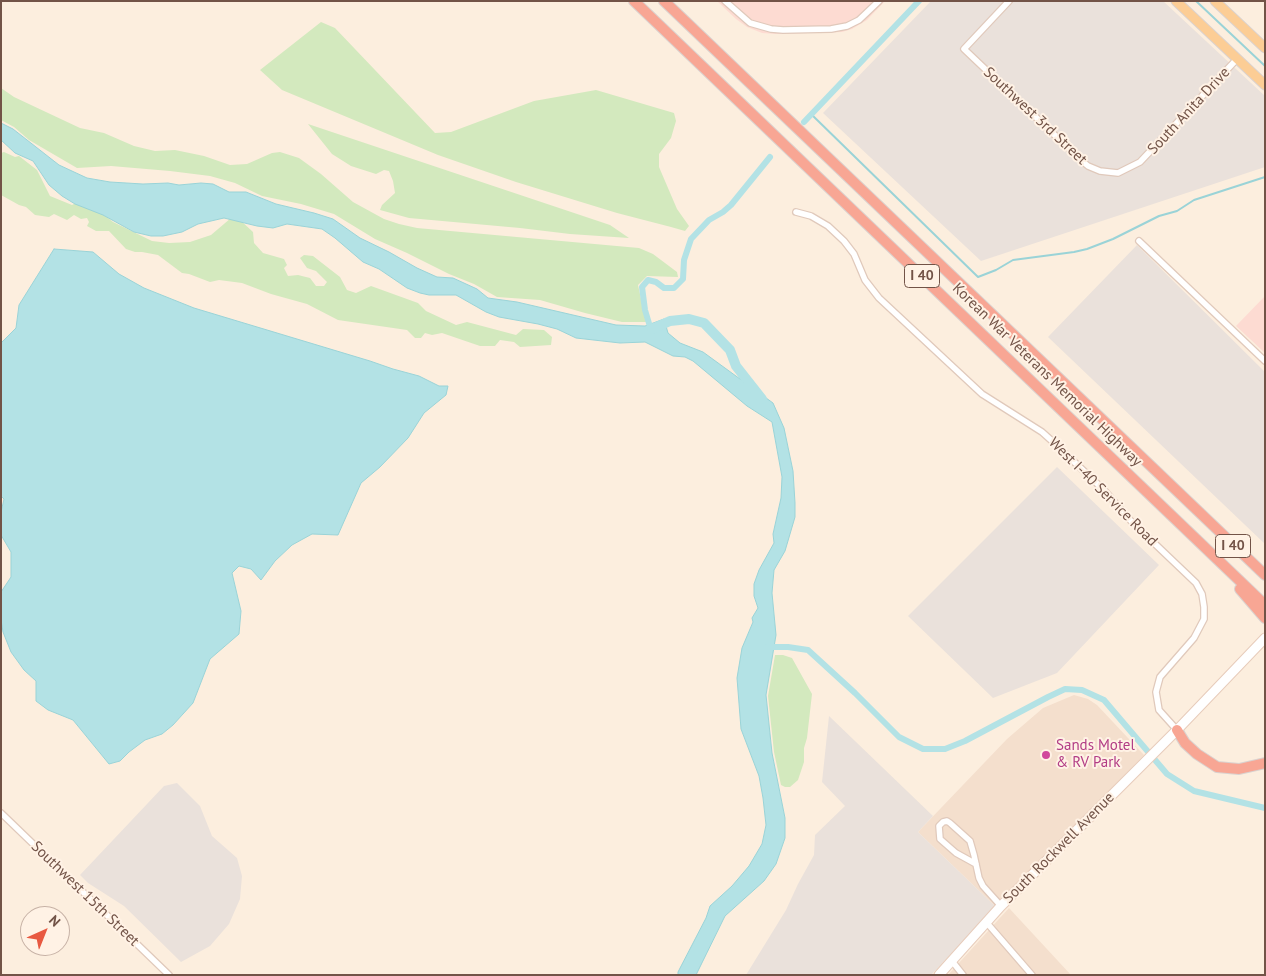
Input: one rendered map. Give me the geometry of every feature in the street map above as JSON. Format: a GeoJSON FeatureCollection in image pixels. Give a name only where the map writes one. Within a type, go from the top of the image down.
{"type":"FeatureCollection","features":[{"type":"Feature","properties":{"kind":"highway","name":"Korean War Veterans Memorial Highway"},"geometry":{"type":"LineString","coordinates":[[634,1],[1265,605]]}},
{"type":"Feature","properties":{"kind":"highway","name":"Korean War Veterans Memorial Highway"},"geometry":{"type":"LineString","coordinates":[[664,1],[1265,576]]}},
{"type":"Feature","properties":{"kind":"highway"},"geometry":{"type":"LineString","coordinates":[[1210,551],[1265,618]]}},
{"type":"Feature","properties":{"kind":"highway"},"geometry":{"type":"LineString","coordinates":[[1177,730],[1213,758],[1221,761],[1238,763],[1265,756]]}},
{"type":"Feature","properties":{"kind":"highway"},"geometry":{"type":"LineString","coordinates":[[1177,730],[1185,743],[1197,754],[1218,767],[1239,769],[1265,762]]}},
{"type":"Feature","properties":{"kind":"main road"},"geometry":{"type":"LineString","coordinates":[[1176,1],[1265,86]]}},
{"type":"Feature","properties":{"kind":"main road"},"geometry":{"type":"LineString","coordinates":[[1215,1],[1265,48]]}},
{"type":"Feature","properties":{"kind":"street"},"geometry":{"type":"LineString","coordinates":[[725,1],[750,23],[771,29],[783,30],[831,29],[847,26],[859,20],[879,1]]}},
{"type":"Feature","properties":{"kind":"street","name":"Southwest 3rd Street"},"geometry":{"type":"LineString","coordinates":[[1009,1],[964,49],[1088,166],[1100,171],[1118,173],[1140,162]]}},
{"type":"Feature","properties":{"kind":"street","name":"South Anita Drive"},"geometry":{"type":"LineString","coordinates":[[1140,162],[1237,59]]}},
{"type":"Feature","properties":{"kind":"street","name":"West I-40 Service Road"},"geometry":{"type":"LineString","coordinates":[[796,212],[811,216],[828,226],[839,236],[854,254],[865,280],[879,298],[982,394],[1042,432],[1105,491],[1130,521],[1196,583],[1202,594],[1204,619],[1194,638],[1160,676],[1156,692],[1159,710],[1177,730]]}},
{"type":"Feature","properties":{"kind":"street"},"geometry":{"type":"LineString","coordinates":[[1139,241],[1265,361]]}},
{"type":"Feature","properties":{"kind":"street","name":"South Rockwell Avenue"},"geometry":{"type":"LineString","coordinates":[[939,975],[1001,906],[1177,730],[1264,638]]}},
{"type":"Feature","properties":{"kind":"street","name":"Southwest 15th Street"},"geometry":{"type":"LineString","coordinates":[[1,814],[169,975]]}},
{"type":"Feature","properties":{"kind":"street"},"geometry":{"type":"LineString","coordinates":[[976,864],[956,854],[940,839],[939,826],[942,822],[947,821],[950,823],[970,841],[976,864],[979,878],[983,886],[1001,906]]}},
{"type":"Feature","properties":{"kind":"street"},"geometry":{"type":"LineString","coordinates":[[987,923],[1032,975]]}},
{"type":"Feature","properties":{"kind":"street"},"geometry":{"type":"LineString","coordinates":[[952,961],[963,975]]}},
{"type":"Feature","properties":{"kind":"shaded area"},"geometry":{"type":"Polygon","coordinates":[[[717,1],[885,1],[867,20],[852,29],[842,32],[776,34],[762,33],[747,27],[717,1]]]}},
{"type":"Feature","properties":{"kind":"shaded area"},"geometry":{"type":"Polygon","coordinates":[[[931,1],[1163,1],[1265,96],[1265,167],[981,261],[823,113],[931,1]]]}},
{"type":"Feature","properties":{"kind":"shaded area"},"geometry":{"type":"Polygon","coordinates":[[[1137,245],[1265,372],[1265,544],[1048,337],[1137,245]]]}},
{"type":"Feature","properties":{"kind":"shaded area"},"geometry":{"type":"Polygon","coordinates":[[[1265,296],[1265,353],[1236,326],[1265,296]]]}},
{"type":"Feature","properties":{"kind":"shaded area"},"geometry":{"type":"Polygon","coordinates":[[[1057,467],[1159,565],[1057,673],[993,698],[908,616],[1057,467]]]}},
{"type":"Feature","properties":{"kind":"shaded area","name":"Sands Motel & RV Park"},"geometry":{"type":"Polygon","coordinates":[[[1074,695],[1088,699],[1097,705],[1144,755],[996,907],[918,832],[1007,739],[1043,708],[1074,695]]]}},
{"type":"Feature","properties":{"kind":"shaded area"},"geometry":{"type":"Polygon","coordinates":[[[829,716],[933,816],[918,832],[996,907],[931,975],[746,975],[786,910],[814,855],[815,835],[845,806],[822,782],[829,716]]]}},
{"type":"Feature","properties":{"kind":"shaded area"},"geometry":{"type":"Polygon","coordinates":[[[177,783],[200,806],[212,836],[237,858],[242,876],[240,899],[229,924],[210,946],[181,962],[124,906],[88,883],[80,875],[164,786],[177,783]]]}},
{"type":"Feature","properties":{"kind":"shaded area"},"geometry":{"type":"Polygon","coordinates":[[[1009,908],[1071,975],[948,975],[1009,908]]]}},
{"type":"Feature","properties":{"kind":"green space"},"geometry":{"type":"Polygon","coordinates":[[[321,22],[335,28],[435,133],[451,132],[534,101],[596,90],[674,113],[676,121],[671,138],[659,154],[659,167],[677,209],[689,226],[685,231],[617,213],[516,182],[438,155],[282,90],[260,70],[321,22]]]}},
{"type":"Feature","properties":{"kind":"green space"},"geometry":{"type":"Polygon","coordinates":[[[1,88],[14,97],[80,128],[104,133],[134,146],[155,151],[175,150],[204,156],[230,165],[247,164],[272,153],[280,152],[299,158],[353,202],[384,219],[399,224],[417,228],[639,248],[653,254],[677,272],[678,277],[647,276],[638,285],[646,322],[622,322],[540,300],[497,297],[474,284],[375,239],[334,214],[301,204],[262,196],[235,183],[210,176],[170,171],[111,166],[77,168],[29,140],[14,127],[1,120],[1,88]]]}},
{"type":"Feature","properties":{"kind":"green space"},"geometry":{"type":"Polygon","coordinates":[[[308,124],[610,225],[629,238],[409,218],[380,210],[382,205],[395,193],[389,171],[384,170],[376,174],[351,166],[332,154],[308,124]]]}},
{"type":"Feature","properties":{"kind":"green space"},"geometry":{"type":"Polygon","coordinates":[[[4,152],[15,157],[19,156],[37,170],[50,196],[72,205],[80,201],[88,202],[113,222],[152,241],[169,243],[190,242],[211,235],[231,218],[239,219],[253,232],[254,243],[263,253],[284,259],[287,265],[284,268],[288,276],[298,275],[310,278],[316,286],[324,286],[327,282],[316,271],[307,268],[300,258],[304,255],[313,256],[340,277],[347,290],[356,293],[371,286],[418,303],[426,311],[456,325],[467,322],[516,335],[523,329],[544,330],[552,337],[551,345],[520,347],[514,342],[500,340],[495,346],[480,346],[442,333],[432,335],[425,333],[421,338],[415,338],[407,330],[338,320],[307,304],[271,294],[242,283],[219,280],[210,282],[182,273],[158,255],[126,249],[109,231],[96,231],[87,226],[89,222],[87,218],[81,219],[74,215],[67,220],[54,214],[49,217],[35,215],[26,207],[1,195],[1,153],[4,152]]]}},
{"type":"Feature","properties":{"kind":"green space"},"geometry":{"type":"Polygon","coordinates":[[[775,655],[792,658],[812,694],[807,738],[804,748],[804,762],[798,780],[790,787],[781,785],[774,752],[768,696],[775,655]]]}},
{"type":"Feature","properties":{"kind":"water"},"geometry":{"type":"Polygon","coordinates":[[[1,123],[13,129],[59,165],[87,178],[110,182],[143,184],[213,184],[229,192],[246,192],[276,204],[333,219],[360,238],[417,268],[437,277],[453,278],[477,289],[488,298],[517,302],[616,325],[645,326],[664,319],[668,333],[680,343],[703,352],[773,403],[784,428],[793,471],[795,503],[795,517],[785,551],[774,570],[772,593],[776,635],[766,695],[772,753],[785,818],[785,838],[776,864],[764,881],[725,916],[696,975],[678,975],[678,972],[706,918],[710,906],[732,886],[749,866],[762,844],[766,825],[759,776],[741,729],[737,678],[742,648],[753,622],[752,618],[758,608],[754,596],[754,584],[759,570],[774,543],[773,534],[781,498],[782,477],[772,422],[747,406],[693,361],[685,357],[673,356],[645,342],[620,343],[576,338],[557,329],[499,317],[456,295],[420,293],[407,288],[379,269],[363,262],[322,229],[287,224],[273,228],[224,218],[198,224],[182,232],[163,236],[151,236],[134,232],[62,196],[49,185],[33,161],[15,153],[1,140],[1,123]]]}},
{"type":"Feature","properties":{"kind":"water"},"geometry":{"type":"Polygon","coordinates":[[[54,249],[93,252],[119,274],[144,288],[194,308],[419,376],[439,386],[448,386],[446,395],[424,413],[408,438],[380,467],[361,483],[338,535],[312,534],[292,545],[275,561],[261,580],[251,569],[239,566],[232,573],[241,611],[239,634],[210,659],[193,703],[173,725],[162,734],[145,740],[120,761],[109,764],[73,720],[48,710],[36,701],[36,681],[24,670],[11,652],[3,632],[1,620],[1,592],[11,577],[11,552],[1,535],[1,512],[4,499],[1,496],[1,343],[16,328],[19,305],[54,249]]]}},
{"type":"Feature","properties":{"kind":"waterway"},"geometry":{"type":"LineString","coordinates":[[804,122],[919,1]]}},
{"type":"Feature","properties":{"kind":"waterway"},"geometry":{"type":"LineString","coordinates":[[1196,1],[1265,66]]}},
{"type":"Feature","properties":{"kind":"waterway"},"geometry":{"type":"LineString","coordinates":[[811,114],[978,277],[996,270],[1013,260],[1087,249],[1113,239],[1159,216],[1177,211],[1194,200],[1265,177]]}},
{"type":"Feature","properties":{"kind":"waterway"},"geometry":{"type":"LineString","coordinates":[[651,330],[645,310],[642,287],[648,280],[656,282],[664,288],[674,288],[683,279],[684,260],[691,239],[709,220],[731,205],[770,157]]}},
{"type":"Feature","properties":{"kind":"waterway"},"geometry":{"type":"LineString","coordinates":[[652,329],[670,321],[689,319],[704,323],[730,350],[736,366],[762,399]]}},
{"type":"Feature","properties":{"kind":"waterway"},"geometry":{"type":"LineString","coordinates":[[767,647],[788,647],[808,650],[899,737],[923,749],[945,749],[965,741],[1065,689],[1082,690],[1104,700],[1167,774],[1194,791],[1265,808]]}},
{"type":"Feature","properties":{"kind":"place","name":"Sands Motel & RV Park"},"geometry":{"type":"Point","coordinates":[1046,755]}}]}
